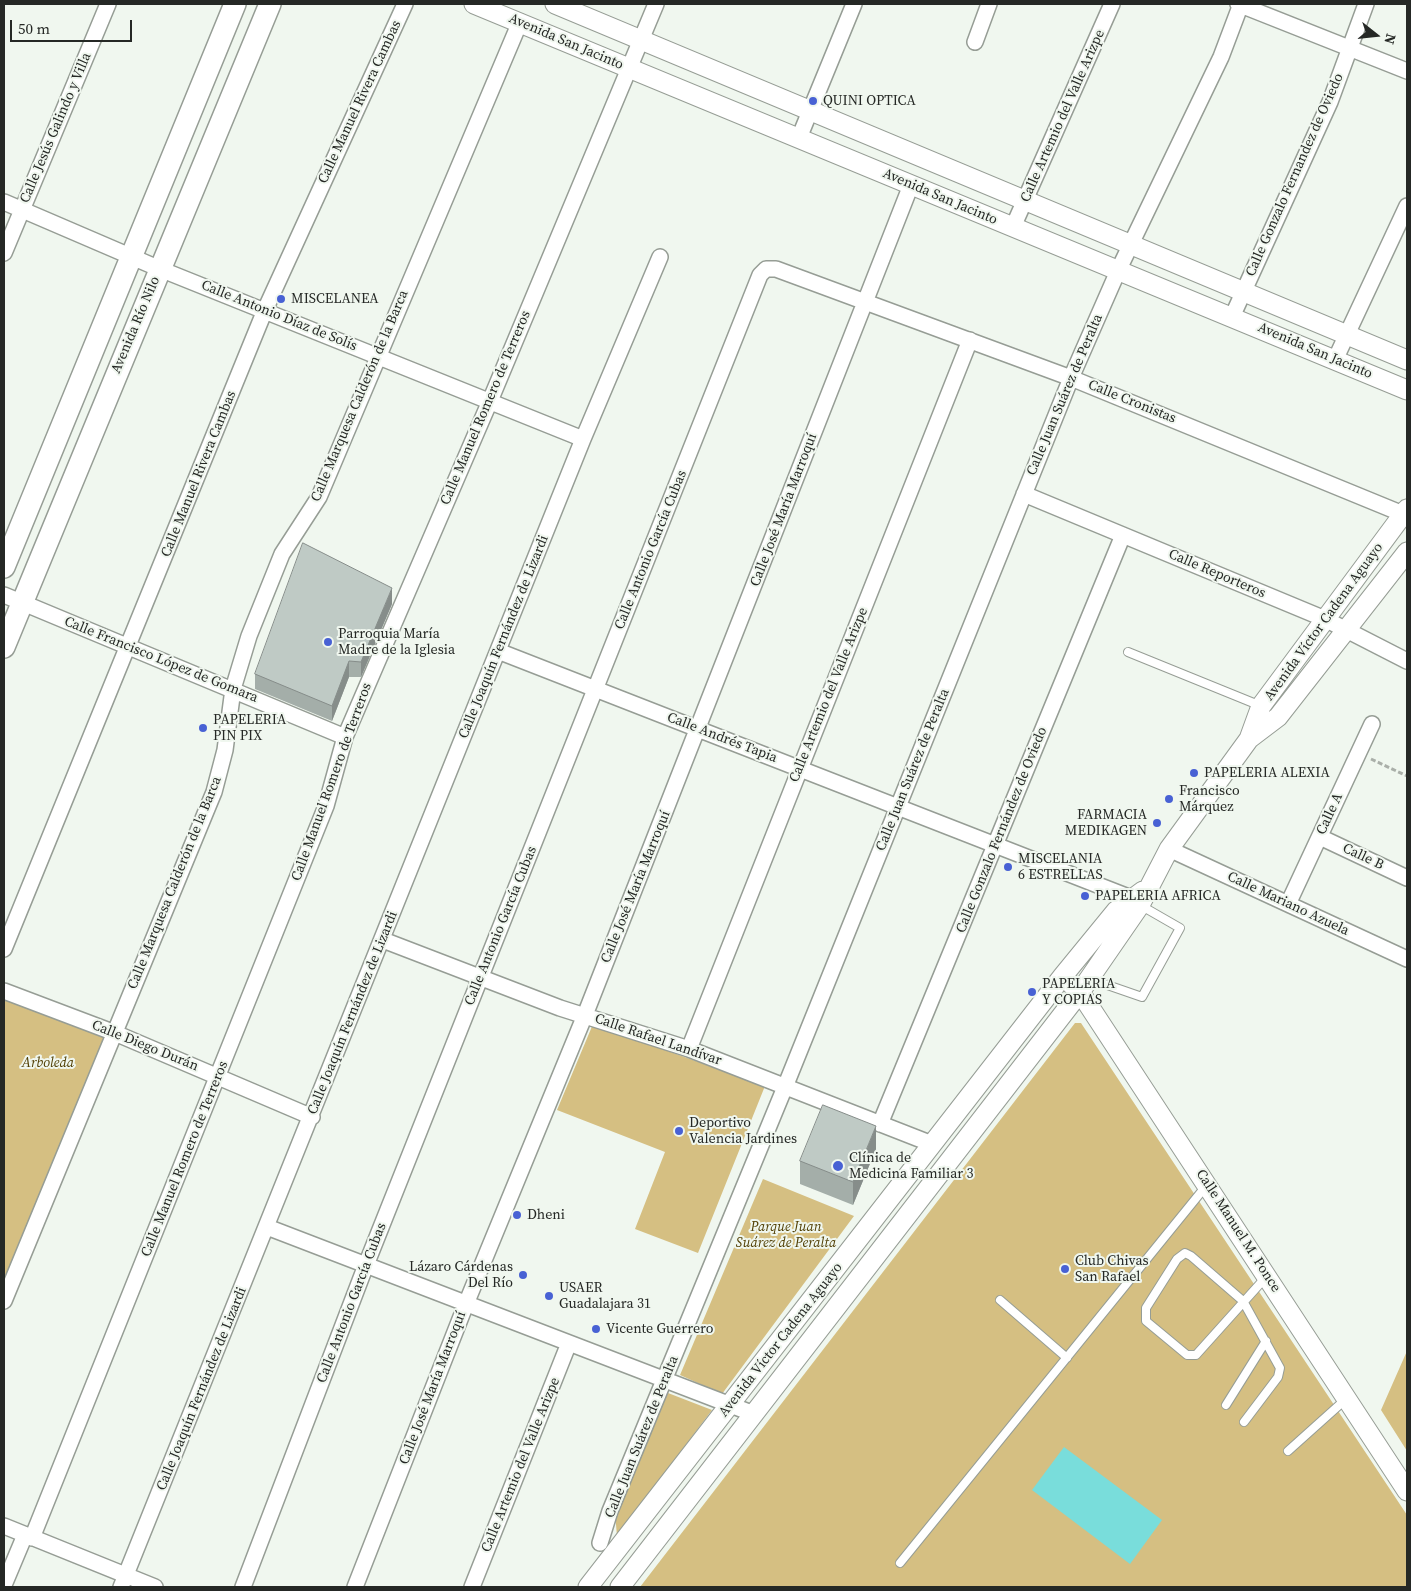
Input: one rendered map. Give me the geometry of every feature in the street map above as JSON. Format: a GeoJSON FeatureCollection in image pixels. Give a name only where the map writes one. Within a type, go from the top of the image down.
{"type":"FeatureCollection","features":[{"type":"Feature","properties":{"kind":"main road"},"geometry":{"type":"LineString","coordinates":[[4,567],[236,4]]}},
{"type":"Feature","properties":{"kind":"main road","name":"Avenida Río Nilo"},"geometry":{"type":"LineString","coordinates":[[4,646],[12,599],[160,269],[270,4]]}},
{"type":"Feature","properties":{"kind":"street","name":"Calle Jesús Galindo y Villa"},"geometry":{"type":"LineString","coordinates":[[4,253],[108,4]]}},
{"type":"Feature","properties":{"kind":"street","name":"Calle Manuel Rivera Cambas"},"geometry":{"type":"LineString","coordinates":[[4,949],[265,310],[405,4]]}},
{"type":"Feature","properties":{"kind":"street","name":"Avenida San Jacinto"},"geometry":{"type":"LineString","coordinates":[[474,4],[1407,390]]}},
{"type":"Feature","properties":{"kind":"street","name":"Avenida San Jacinto"},"geometry":{"type":"LineString","coordinates":[[555,4],[1407,360]]}},
{"type":"Feature","properties":{"kind":"street","name":"Calle Manuel Romero de Terreros"},"geometry":{"type":"LineString","coordinates":[[4,1585],[29,1536],[218,1076],[326,806],[346,737],[490,401],[656,4]]}},
{"type":"Feature","properties":{"kind":"street"},"geometry":{"type":"LineString","coordinates":[[799,138],[854,4]]}},
{"type":"Feature","properties":{"kind":"street"},"geometry":{"type":"LineString","coordinates":[[975,42],[989,4]]}},
{"type":"Feature","properties":{"kind":"street","name":"Calle Artemio del Valle Arizpe"},"geometry":{"type":"LineString","coordinates":[[1013,227],[1112,4]]}},
{"type":"Feature","properties":{"kind":"street"},"geometry":{"type":"LineString","coordinates":[[1240,4],[1407,71]]}},
{"type":"Feature","properties":{"kind":"street","name":"Calle Juan Suárez de Peralta"},"geometry":{"type":"LineString","coordinates":[[600,1542],[610,1511],[785,1087],[1071,378],[1118,271],[1221,57],[1240,4]]}},
{"type":"Feature","properties":{"kind":"street","name":"Calle Gonzalo Fernandez de Oviedo"},"geometry":{"type":"LineString","coordinates":[[1232,317],[1330,102],[1366,4]]}},
{"type":"Feature","properties":{"kind":"street","name":"Calle Marquesa Calderón de la Barca"},"geometry":{"type":"LineString","coordinates":[[4,1301],[214,792],[225,750],[233,689],[249,636],[269,581],[282,554],[319,497],[377,356],[520,22]]}},
{"type":"Feature","properties":{"kind":"street","name":"Calle José María Marroquí"},"geometry":{"type":"LineString","coordinates":[[355,1587],[466,1304],[585,1015],[911,185]]}},
{"type":"Feature","properties":{"kind":"street","name":"Calle Antonio Díaz de Solís"},"geometry":{"type":"LineString","coordinates":[[4,202],[160,269],[583,439]]}},
{"type":"Feature","properties":{"kind":"street"},"geometry":{"type":"LineString","coordinates":[[1335,360],[1407,206]]}},
{"type":"Feature","properties":{"kind":"street","name":"Calle Joaquín Fernández de Lizardi"},"geometry":{"type":"LineString","coordinates":[[124,1581],[583,439],[660,257]]}},
{"type":"Feature","properties":{"kind":"street","name":"Calle Cronistas"},"geometry":{"type":"LineString","coordinates":[[766,269],[776,269],[1071,378],[1406,514]]}},
{"type":"Feature","properties":{"kind":"street","name":"Calle Antonio García Cubas"},"geometry":{"type":"LineString","coordinates":[[243,1587],[366,1265],[597,689],[760,275],[766,269]]}},
{"type":"Feature","properties":{"kind":"street","name":"Calle Artemio del Valle Arizpe"},"geometry":{"type":"LineString","coordinates":[[689,1049],[970,340]]}},
{"type":"Feature","properties":{"kind":"street","name":"Calle Reporteros"},"geometry":{"type":"LineString","coordinates":[[1024,494],[1325,619],[1346,632],[1407,661]]}},
{"type":"Feature","properties":{"kind":"street","name":"Avenida Víctor Cadena Aguayo"},"geometry":{"type":"LineString","coordinates":[[624,1586],[1084,985],[1169,849],[1249,739],[1262,706],[1325,619],[1406,514]]}},
{"type":"Feature","properties":{"kind":"street","name":"Calle Gonzalo Fernández de Oviedo"},"geometry":{"type":"LineString","coordinates":[[880,1124],[1123,535]]}},
{"type":"Feature","properties":{"kind":"street","name":"Avenida Víctor Cadena Aguayo"},"geometry":{"type":"LineString","coordinates":[[1249,739],[1278,717],[1407,552]]}},
{"type":"Feature","properties":{"kind":"street","name":"Calle Francisco López de Gomara"},"geometry":{"type":"LineString","coordinates":[[12,599],[346,737]]}},
{"type":"Feature","properties":{"kind":"street","name":"Calle Andrés Tapia"},"geometry":{"type":"LineString","coordinates":[[498,650],[996,846],[1139,897]]}},
{"type":"Feature","properties":{"kind":"street","name":"Calle A"},"geometry":{"type":"LineString","coordinates":[[1288,904],[1372,724]]}},
{"type":"Feature","properties":{"kind":"street","name":"Calle B"},"geometry":{"type":"LineString","coordinates":[[1320,837],[1407,878]]}},
{"type":"Feature","properties":{"kind":"street","name":"Calle Mariano Azuela"},"geometry":{"type":"LineString","coordinates":[[1169,849],[1407,958]]}},
{"type":"Feature","properties":{"kind":"street","name":"Avenida Víctor Cadena Aguayo"},"geometry":{"type":"LineString","coordinates":[[588,1587],[1062,977],[1116,911],[1139,897]]}},
{"type":"Feature","properties":{"kind":"street","name":"Calle Rafael Landívar"},"geometry":{"type":"LineString","coordinates":[[383,940],[480,979],[689,1049],[932,1144]]}},
{"type":"Feature","properties":{"kind":"street","name":"Calle Manuel M. Ponce"},"geometry":{"type":"LineString","coordinates":[[1062,977],[1084,985],[1208,1185],[1407,1491]]}},
{"type":"Feature","properties":{"kind":"street","name":"Calle Diego Durán"},"geometry":{"type":"LineString","coordinates":[[4,991],[115,1033],[312,1117]]}},
{"type":"Feature","properties":{"kind":"street"},"geometry":{"type":"LineString","coordinates":[[267,1227],[754,1414]]}},
{"type":"Feature","properties":{"kind":"street","name":"Calle Artemio del Valle Arizpe"},"geometry":{"type":"LineString","coordinates":[[472,1587],[569,1343]]}},
{"type":"Feature","properties":{"kind":"street"},"geometry":{"type":"LineString","coordinates":[[4,1526],[124,1581],[155,1587]]}},
{"type":"Feature","properties":{"kind":"lane"},"geometry":{"type":"LineString","coordinates":[[1128,652],[1262,706]]}},
{"type":"Feature","properties":{"kind":"lane"},"geometry":{"type":"LineString","coordinates":[[1084,985],[1142,997],[1180,928],[1139,897]]}},
{"type":"Feature","properties":{"kind":"lane"},"geometry":{"type":"LineString","coordinates":[[900,1563],[1208,1185]]}},
{"type":"Feature","properties":{"kind":"lane"},"geometry":{"type":"LineString","coordinates":[[1244,1422],[1280,1373],[1280,1368],[1243,1301],[1191,1256],[1185,1253],[1177,1259],[1146,1308],[1146,1321],[1187,1355],[1196,1356],[1243,1301],[1268,1276]]}},
{"type":"Feature","properties":{"kind":"lane"},"geometry":{"type":"LineString","coordinates":[[1000,1300],[1067,1358]]}},
{"type":"Feature","properties":{"kind":"lane"},"geometry":{"type":"LineString","coordinates":[[1226,1405],[1266,1341]]}},
{"type":"Feature","properties":{"kind":"lane"},"geometry":{"type":"LineString","coordinates":[[1288,1451],[1347,1398]]}},
{"type":"Feature","properties":{"kind":"path"},"geometry":{"type":"LineString","coordinates":[[1359,753],[1407,776]]}},
{"type":"Feature","properties":{"kind":"green space","name":"Arboleda"},"geometry":{"type":"Polygon","coordinates":[[[4,997],[108,1037],[4,1284],[4,997]]]}},
{"type":"Feature","properties":{"kind":"green space","name":"Club Chivas San Rafael"},"geometry":{"type":"Polygon","coordinates":[[[1075,1023],[1081,1023],[1407,1515],[1407,1585],[1405,1587],[640,1587],[1075,1023]]]}},
{"type":"Feature","properties":{"kind":"green space","name":"Deportivo Valencia Jardines"},"geometry":{"type":"Polygon","coordinates":[[[593,1024],[765,1086],[698,1253],[635,1229],[665,1152],[557,1110],[593,1024]]]}},
{"type":"Feature","properties":{"kind":"green space","name":"Parque Juan Suárez de Peralta"},"geometry":{"type":"Polygon","coordinates":[[[763,1179],[854,1216],[722,1394],[680,1375],[763,1179]]]}},
{"type":"Feature","properties":{"kind":"green space"},"geometry":{"type":"Polygon","coordinates":[[[1407,1351],[1407,1451],[1381,1410],[1407,1351]]]}},
{"type":"Feature","properties":{"kind":"green space"},"geometry":{"type":"Polygon","coordinates":[[[668,1393],[712,1410],[617,1536],[615,1513],[625,1482],[668,1393]]]}},
{"type":"Feature","properties":{"kind":"water"},"geometry":{"type":"Polygon","coordinates":[[[1064,1447],[1162,1520],[1130,1564],[1032,1490],[1064,1447]]]}},
{"type":"Feature","properties":{"kind":"building","name":"Parroquia María Madre de la Iglesia"},"geometry":{"type":"Polygon","coordinates":[[[303,543],[392,588],[361,662],[349,661],[332,706],[255,674],[303,543]]]}},
{"type":"Feature","properties":{"kind":"building"},"geometry":{"type":"Polygon","coordinates":[[[823,1105],[876,1126],[853,1182],[800,1161],[823,1105]]]}},
{"type":"Feature","properties":{"kind":"place","name":"QUINI OPTICA"},"geometry":{"type":"Point","coordinates":[813,101]}},
{"type":"Feature","properties":{"kind":"place","name":"MISCELANEA"},"geometry":{"type":"Point","coordinates":[281,299]}},
{"type":"Feature","properties":{"kind":"place","name":"Parroquia María Madre de la Iglesia"},"geometry":{"type":"Point","coordinates":[328,642]}},
{"type":"Feature","properties":{"kind":"place","name":"PAPELERIA PIN PIX"},"geometry":{"type":"Point","coordinates":[203,728]}},
{"type":"Feature","properties":{"kind":"place","name":"PAPELERIA ALEXIA"},"geometry":{"type":"Point","coordinates":[1194,773]}},
{"type":"Feature","properties":{"kind":"place","name":"Francisco Márquez"},"geometry":{"type":"Point","coordinates":[1169,799]}},
{"type":"Feature","properties":{"kind":"place","name":"FARMACIA MEDIKAGEN"},"geometry":{"type":"Point","coordinates":[1157,823]}},
{"type":"Feature","properties":{"kind":"place","name":"MISCELANIA 6 ESTRELLAS"},"geometry":{"type":"Point","coordinates":[1008,867]}},
{"type":"Feature","properties":{"kind":"place","name":"PAPELERIA AFRICA"},"geometry":{"type":"Point","coordinates":[1085,896]}},
{"type":"Feature","properties":{"kind":"place","name":"PAPELERIA Y COPIAS"},"geometry":{"type":"Point","coordinates":[1032,992]}},
{"type":"Feature","properties":{"kind":"place","name":"Deportivo Valencia Jardines"},"geometry":{"type":"Point","coordinates":[679,1131]}},
{"type":"Feature","properties":{"kind":"place","name":"Clínica de Medicina Familiar 3"},"geometry":{"type":"Point","coordinates":[838,1166]}},
{"type":"Feature","properties":{"kind":"place","name":"Dheni"},"geometry":{"type":"Point","coordinates":[517,1215]}},
{"type":"Feature","properties":{"kind":"place","name":"Club Chivas San Rafael"},"geometry":{"type":"Point","coordinates":[1065,1269]}},
{"type":"Feature","properties":{"kind":"place","name":"Lázaro Cárdenas Del Río"},"geometry":{"type":"Point","coordinates":[523,1275]}},
{"type":"Feature","properties":{"kind":"place","name":"USAER Guadalajara 31"},"geometry":{"type":"Point","coordinates":[549,1296]}},
{"type":"Feature","properties":{"kind":"place","name":"Vicente Guerrero"},"geometry":{"type":"Point","coordinates":[596,1329]}}]}
